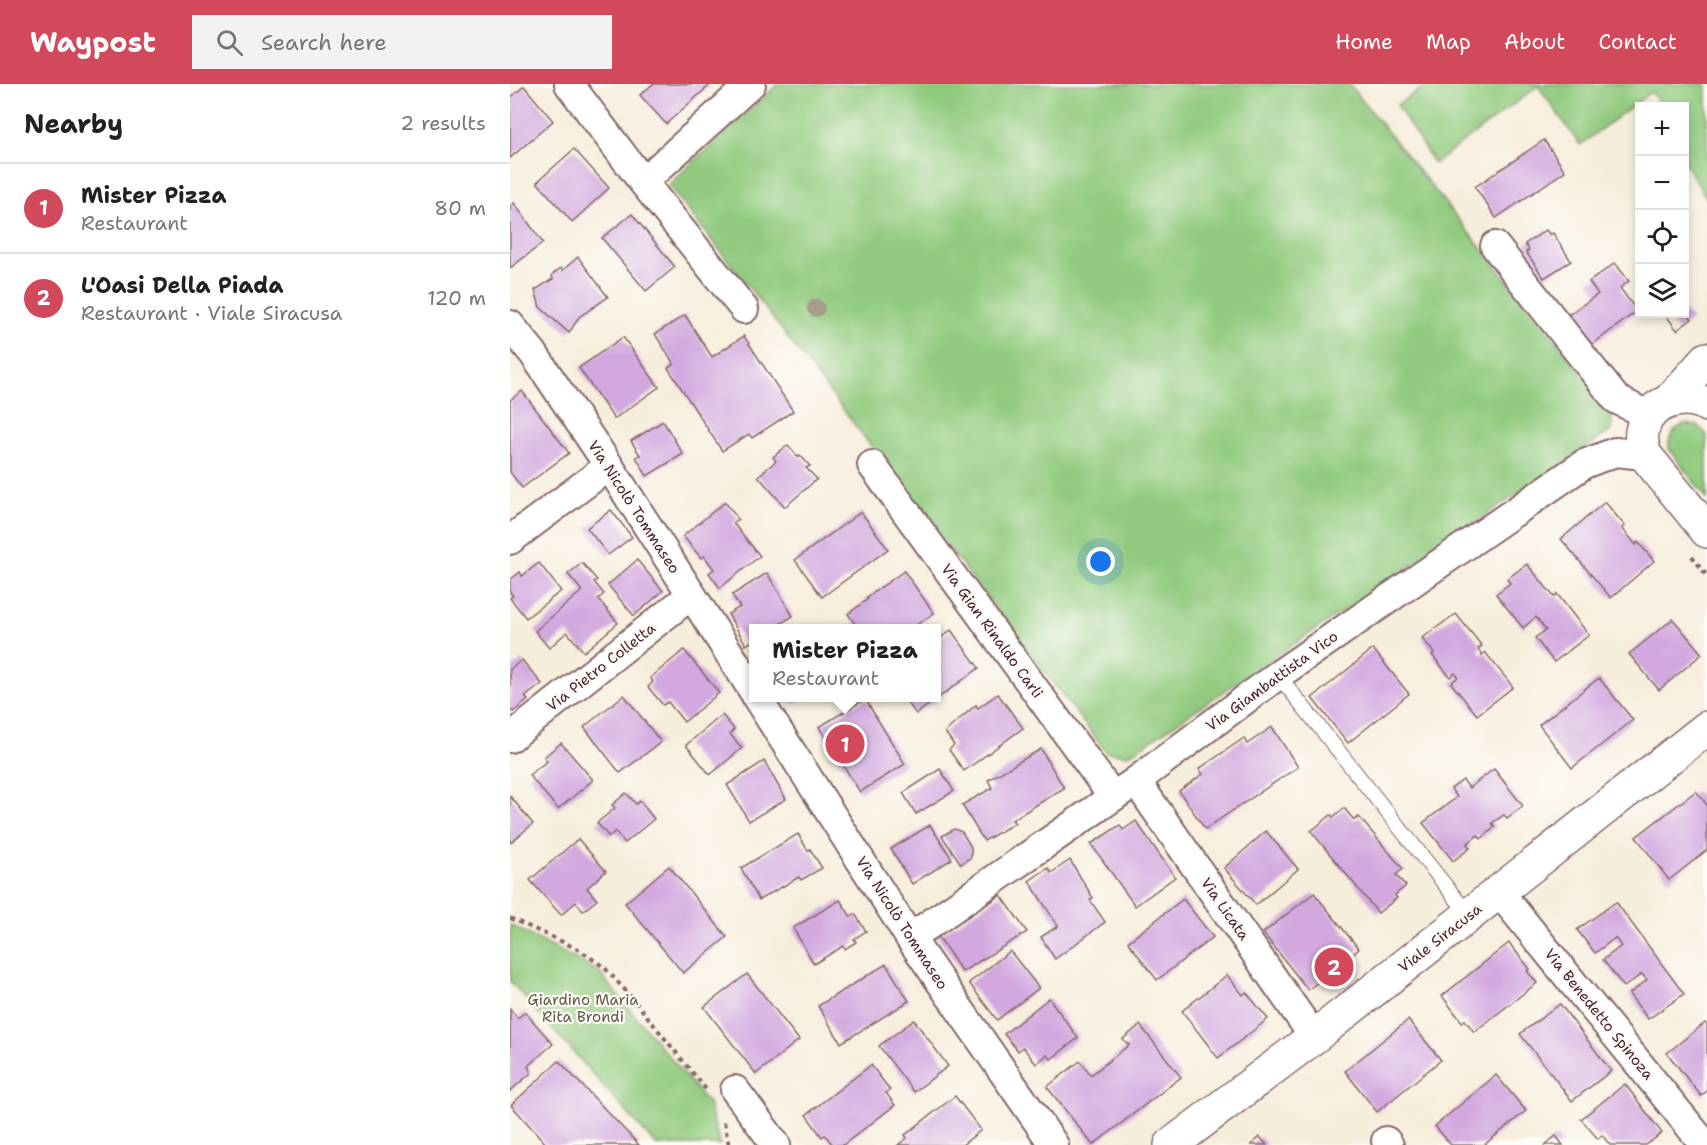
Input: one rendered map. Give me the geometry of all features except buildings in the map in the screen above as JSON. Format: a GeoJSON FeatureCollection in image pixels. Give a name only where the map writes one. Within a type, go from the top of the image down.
{"type":"FeatureCollection","features":[{"type":"Feature","properties":{"kind":"street"},"geometry":{"type":"LineString","coordinates":[[569,84],[744,309]]}},
{"type":"Feature","properties":{"kind":"street"},"geometry":{"type":"LineString","coordinates":[[643,182],[751,84]]}},
{"type":"Feature","properties":{"kind":"street"},"geometry":{"type":"LineString","coordinates":[[1495,246],[1616,399],[1659,408],[1690,399],[1707,405]]}},
{"type":"Feature","properties":{"kind":"street","name":"Via Nicolò Tommaseo"},"geometry":{"type":"LineString","coordinates":[[510,325],[533,353],[609,466],[749,686]]}},
{"type":"Feature","properties":{"kind":"street"},"geometry":{"type":"LineString","coordinates":[[1707,359],[1643,426],[1641,440],[1645,455],[1707,531]]}},
{"type":"Feature","properties":{"kind":"street","name":"Via Giambattista Vico"},"geometry":{"type":"LineString","coordinates":[[910,938],[1124,789],[1278,675],[1584,464],[1615,452],[1645,455]]}},
{"type":"Feature","properties":{"kind":"street","name":"Via Gian Rinaldo Carli"},"geometry":{"type":"LineString","coordinates":[[872,465],[1124,789]]}},
{"type":"Feature","properties":{"kind":"street"},"geometry":{"type":"LineString","coordinates":[[510,540],[609,466]]}},
{"type":"Feature","properties":{"kind":"street","name":"Via Pietro Colletta"},"geometry":{"type":"LineString","coordinates":[[510,738],[691,595]]}},
{"type":"Feature","properties":{"kind":"street","name":"Via Nicolò Tommaseo"},"geometry":{"type":"LineString","coordinates":[[760,702],[910,938],[1054,1145]]}},
{"type":"Feature","properties":{"kind":"street","name":"Viale Siracusa"},"geometry":{"type":"LineString","coordinates":[[1171,1145],[1314,1037],[1707,728]]}},
{"type":"Feature","properties":{"kind":"street","name":"Via Licata"},"geometry":{"type":"LineString","coordinates":[[1124,789],[1314,1037]]}},
{"type":"Feature","properties":{"kind":"street","name":"Via Benedetto Spinoza"},"geometry":{"type":"LineString","coordinates":[[1499,892],[1699,1139]]}},
{"type":"Feature","properties":{"kind":"street"},"geometry":{"type":"LineString","coordinates":[[724,1095],[776,1145]]}},
{"type":"Feature","properties":{"kind":"lane"},"geometry":{"type":"LineString","coordinates":[[1278,675],[1469,915]]}},
{"type":"Feature","properties":{"kind":"path"},"geometry":{"type":"LineString","coordinates":[[510,918],[578,949],[604,967],[724,1095]]}},
{"type":"Feature","properties":{"kind":"path"},"geometry":{"type":"LineString","coordinates":[[723,1117],[729,1145]]}},
{"type":"Feature","properties":{"kind":"green space"},"geometry":{"type":"Polygon","coordinates":[[[778,84],[1349,84],[1612,410],[1612,430],[1129,755],[1106,752],[668,185],[778,84]]]}},
{"type":"Feature","properties":{"kind":"green space"},"geometry":{"type":"Polygon","coordinates":[[[1428,84],[1707,84],[1707,199],[1689,170],[1689,102],[1659,102],[1651,92],[1580,145],[1538,86],[1434,164],[1397,105],[1428,84]]]}},
{"type":"Feature","properties":{"kind":"green space"},"geometry":{"type":"Polygon","coordinates":[[[1685,424],[1698,426],[1707,435],[1707,499],[1669,449],[1672,434],[1685,424]]]}},
{"type":"Feature","properties":{"kind":"green space","name":"Giardino Maria Rita Brondi"},"geometry":{"type":"Polygon","coordinates":[[[510,925],[597,970],[708,1103],[720,1145],[656,1145],[510,981],[510,925]]]}},
{"type":"Feature","properties":{"kind":"place","name":"Mister Pizza"},"geometry":{"type":"Point","coordinates":[845,744]}},
{"type":"Feature","properties":{"kind":"place","name":"L'Oasi Della Piada"},"geometry":{"type":"Point","coordinates":[1334,967]}}]}
